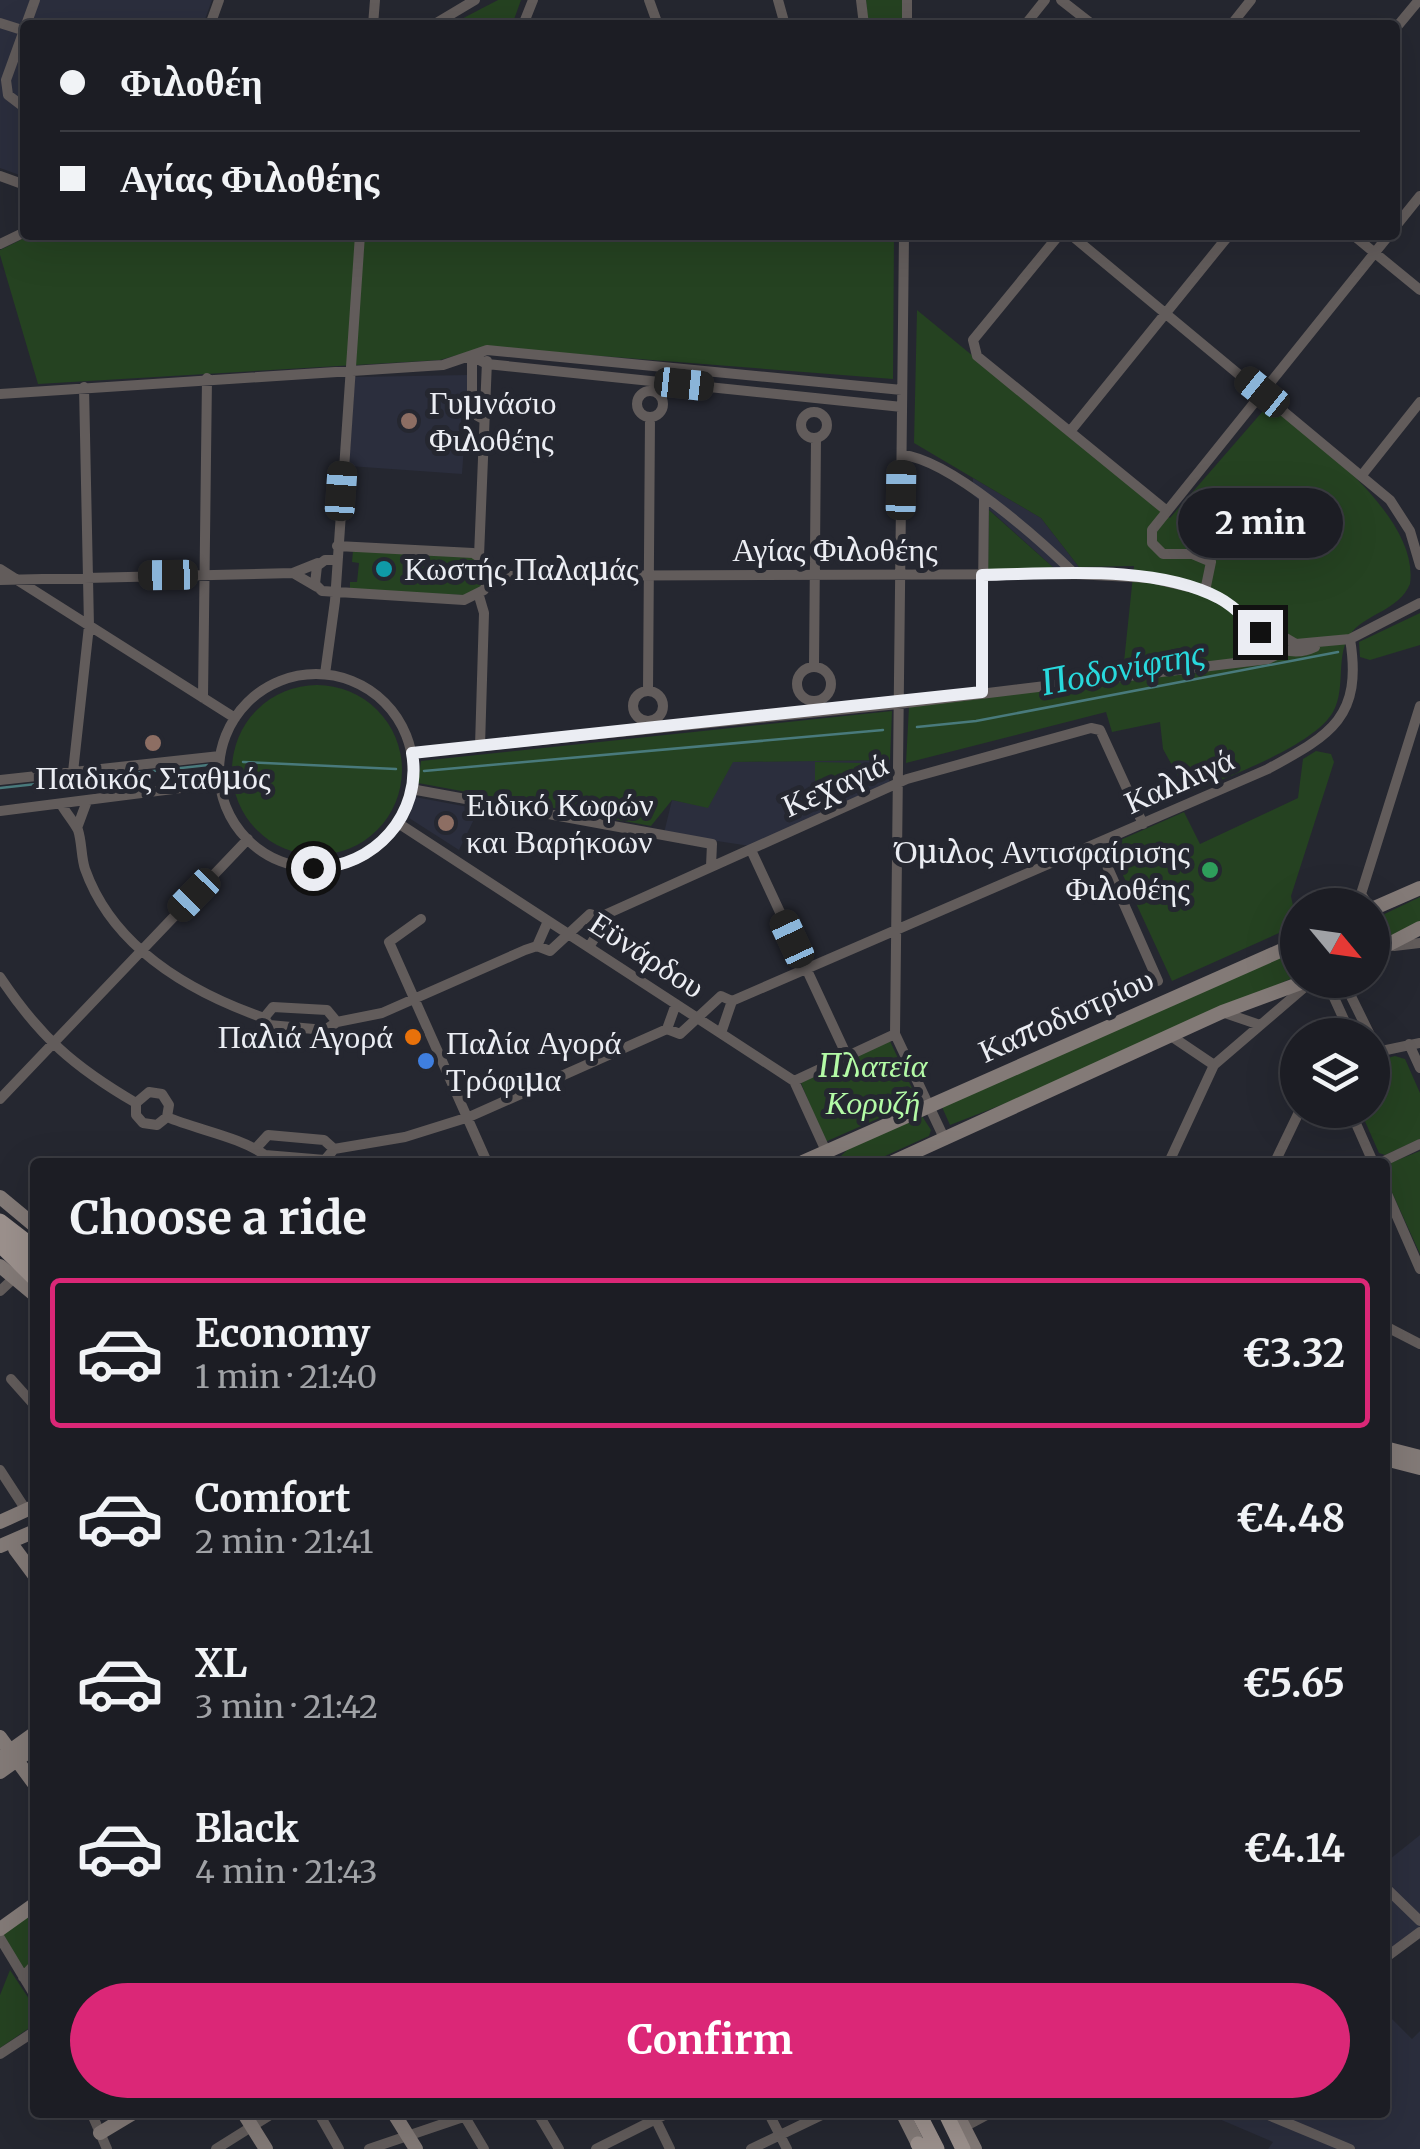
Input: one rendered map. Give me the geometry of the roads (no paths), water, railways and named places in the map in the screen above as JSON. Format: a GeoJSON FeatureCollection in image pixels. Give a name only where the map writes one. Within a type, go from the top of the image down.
{"type":"FeatureCollection","features":[{"type":"Feature","properties":{"kind":"main road"},"geometry":{"type":"LineString","coordinates":[[1390,899],[1420,888]]}},
{"type":"Feature","properties":{"kind":"main road"},"geometry":{"type":"LineString","coordinates":[[1390,945],[1420,928]]}},
{"type":"Feature","properties":{"kind":"main road","name":"Καποδιστρίου"},"geometry":{"type":"LineString","coordinates":[[829,1157],[931,1106],[1280,950]]}},
{"type":"Feature","properties":{"kind":"main road","name":"Καποδιστρίου"},"geometry":{"type":"LineString","coordinates":[[902,1158],[1222,1012],[1280,991]]}},
{"type":"Feature","properties":{"kind":"main road"},"geometry":{"type":"LineString","coordinates":[[0,1198],[30,1222]]}},
{"type":"Feature","properties":{"kind":"main road"},"geometry":{"type":"LineString","coordinates":[[0,1221],[30,1244]]}},
{"type":"Feature","properties":{"kind":"main road"},"geometry":{"type":"LineString","coordinates":[[0,1238],[30,1260]]}},
{"type":"Feature","properties":{"kind":"main road"},"geometry":{"type":"LineString","coordinates":[[0,1245],[30,1274]]}},
{"type":"Feature","properties":{"kind":"main road"},"geometry":{"type":"LineString","coordinates":[[0,1266],[30,1291]]}},
{"type":"Feature","properties":{"kind":"main road"},"geometry":{"type":"LineString","coordinates":[[1390,1449],[1420,1457]]}},
{"type":"Feature","properties":{"kind":"main road"},"geometry":{"type":"LineString","coordinates":[[1390,1460],[1420,1468]]}},
{"type":"Feature","properties":{"kind":"main road"},"geometry":{"type":"LineString","coordinates":[[0,1526],[30,1511]]}},
{"type":"Feature","properties":{"kind":"main road"},"geometry":{"type":"LineString","coordinates":[[5,1548],[30,1534]]}},
{"type":"Feature","properties":{"kind":"main road"},"geometry":{"type":"LineString","coordinates":[[5,1548],[30,1541]]}},
{"type":"Feature","properties":{"kind":"main road"},"geometry":{"type":"LineString","coordinates":[[5,1548],[30,1571]]}},
{"type":"Feature","properties":{"kind":"main road"},"geometry":{"type":"LineString","coordinates":[[0,1737],[9,1756],[30,1779]]}},
{"type":"Feature","properties":{"kind":"main road"},"geometry":{"type":"LineString","coordinates":[[0,1772],[9,1756],[30,1737]]}},
{"type":"Feature","properties":{"kind":"main road"},"geometry":{"type":"LineString","coordinates":[[0,1930],[30,1908]]}},
{"type":"Feature","properties":{"kind":"main road"},"geometry":{"type":"LineString","coordinates":[[100,2133],[124,2118]]}},
{"type":"Feature","properties":{"kind":"main road"},"geometry":{"type":"LineString","coordinates":[[247,2118],[266,2149]]}},
{"type":"Feature","properties":{"kind":"main road"},"geometry":{"type":"LineString","coordinates":[[398,2118],[412,2142]]}},
{"type":"Feature","properties":{"kind":"main road"},"geometry":{"type":"LineString","coordinates":[[905,2118],[918,2148]]}},
{"type":"Feature","properties":{"kind":"main road"},"geometry":{"type":"LineString","coordinates":[[921,2118],[936,2149]]}},
{"type":"Feature","properties":{"kind":"main road"},"geometry":{"type":"LineString","coordinates":[[947,2118],[963,2149]]}},
{"type":"Feature","properties":{"kind":"main road"},"geometry":{"type":"LineString","coordinates":[[959,2118],[975,2149]]}},
{"type":"Feature","properties":{"kind":"street"},"geometry":{"type":"LineString","coordinates":[[441,20],[474,0]]}},
{"type":"Feature","properties":{"kind":"street"},"geometry":{"type":"LineString","coordinates":[[1029,20],[1045,0]]}},
{"type":"Feature","properties":{"kind":"street"},"geometry":{"type":"LineString","coordinates":[[1062,0],[1086,20]]}},
{"type":"Feature","properties":{"kind":"street"},"geometry":{"type":"LineString","coordinates":[[1235,20],[1252,0]]}},
{"type":"Feature","properties":{"kind":"street"},"geometry":{"type":"LineString","coordinates":[[1400,23],[1419,0]]}},
{"type":"Feature","properties":{"kind":"street"},"geometry":{"type":"LineString","coordinates":[[20,37],[6,88],[13,102],[20,106]]}},
{"type":"Feature","properties":{"kind":"street"},"geometry":{"type":"LineString","coordinates":[[1400,221],[1420,196]]}},
{"type":"Feature","properties":{"kind":"street"},"geometry":{"type":"LineString","coordinates":[[325,674],[335,592],[360,240]]}},
{"type":"Feature","properties":{"kind":"street"},"geometry":{"type":"LineString","coordinates":[[904,240],[894,1034],[945,1140]]}},
{"type":"Feature","properties":{"kind":"street"},"geometry":{"type":"LineString","coordinates":[[1055,240],[973,340],[977,356],[1167,511]]}},
{"type":"Feature","properties":{"kind":"street"},"geometry":{"type":"LineString","coordinates":[[1077,240],[1362,475],[1402,516],[1420,565]]}},
{"type":"Feature","properties":{"kind":"street"},"geometry":{"type":"LineString","coordinates":[[1072,430],[1225,240]]}},
{"type":"Feature","properties":{"kind":"street"},"geometry":{"type":"LineString","coordinates":[[1359,240],[1420,290]]}},
{"type":"Feature","properties":{"kind":"street"},"geometry":{"type":"LineString","coordinates":[[1204,591],[1210,562],[1192,554],[1163,554],[1152,543],[1152,530],[1385,240]]}},
{"type":"Feature","properties":{"kind":"street"},"geometry":{"type":"LineString","coordinates":[[0,394],[442,365],[488,350],[902,390]]}},
{"type":"Feature","properties":{"kind":"street"},"geometry":{"type":"LineString","coordinates":[[293,573],[318,588],[335,592],[464,600],[478,596],[489,576],[480,556],[481,418],[488,350]]}},
{"type":"Feature","properties":{"kind":"street"},"geometry":{"type":"LineString","coordinates":[[472,356],[487,364],[902,407]]}},
{"type":"Feature","properties":{"kind":"street"},"geometry":{"type":"LineString","coordinates":[[472,356],[472,413],[481,418]]}},
{"type":"Feature","properties":{"kind":"street"},"geometry":{"type":"LineString","coordinates":[[203,698],[208,574],[207,378]]}},
{"type":"Feature","properties":{"kind":"street"},"geometry":{"type":"LineString","coordinates":[[72,772],[88,626],[84,387]]}},
{"type":"Feature","properties":{"kind":"street"},"geometry":{"type":"LineString","coordinates":[[1362,475],[1420,402]]}},
{"type":"Feature","properties":{"kind":"street"},"geometry":{"type":"LineString","coordinates":[[648,726],[661,713],[662,703],[648,690],[650,418]]}},
{"type":"Feature","properties":{"kind":"street"},"geometry":{"type":"LineString","coordinates":[[814,666],[816,438]]}},
{"type":"Feature","properties":{"kind":"street"},"geometry":{"type":"LineString","coordinates":[[902,454],[919,458],[984,498],[1029,530],[1076,574]]}},
{"type":"Feature","properties":{"kind":"street"},"geometry":{"type":"LineString","coordinates":[[982,692],[984,498]]}},
{"type":"Feature","properties":{"kind":"street"},"geometry":{"type":"LineString","coordinates":[[330,620],[318,588],[320,562],[338,546],[480,556]]}},
{"type":"Feature","properties":{"kind":"street"},"geometry":{"type":"LineString","coordinates":[[0,580],[293,573],[337,560]]}},
{"type":"Feature","properties":{"kind":"street"},"geometry":{"type":"LineString","coordinates":[[0,570],[235,718]]}},
{"type":"Feature","properties":{"kind":"street","name":"Αγίας Φιλοθέης"},"geometry":{"type":"LineString","coordinates":[[489,576],[1076,574],[1150,578],[1204,591],[1235,607],[1286,647]]}},
{"type":"Feature","properties":{"kind":"street"},"geometry":{"type":"LineString","coordinates":[[478,596],[484,613],[480,746]]}},
{"type":"Feature","properties":{"kind":"street"},"geometry":{"type":"LineString","coordinates":[[412,753],[817,706],[898,704],[1268,659],[1286,647],[1297,654],[1321,644],[1350,639],[1420,603]]}},
{"type":"Feature","properties":{"kind":"street","name":"Καλλιγά"},"geometry":{"type":"LineString","coordinates":[[327,1158],[334,1150],[404,1137],[469,1117],[667,1029],[680,1034],[718,998],[732,1001],[1268,769],[1332,730],[1352,690],[1350,639]]}},
{"type":"Feature","properties":{"kind":"street"},"geometry":{"type":"LineString","coordinates":[[814,666],[804,670],[796,685],[805,699],[817,706]]}},
{"type":"Feature","properties":{"kind":"street"},"geometry":{"type":"LineString","coordinates":[[814,666],[831,680],[826,696],[817,706]]}},
{"type":"Feature","properties":{"kind":"street"},"geometry":{"type":"LineString","coordinates":[[325,674],[359,683],[380,696],[403,726],[412,753],[412,789],[398,823],[365,855],[324,868],[281,861],[248,839],[229,813],[220,783],[220,756],[235,718],[253,697],[275,683],[325,674]]}},
{"type":"Feature","properties":{"kind":"street"},"geometry":{"type":"LineString","coordinates":[[648,690],[639,694],[632,706],[648,726]]}},
{"type":"Feature","properties":{"kind":"street"},"geometry":{"type":"LineString","coordinates":[[1364,888],[1420,706]]}},
{"type":"Feature","properties":{"kind":"street","name":"Κεχαγιά"},"geometry":{"type":"LineString","coordinates":[[61,804],[77,828],[92,882],[106,910],[141,951],[186,985],[264,1018],[272,1026],[326,1030],[337,1022],[382,1013],[537,946],[550,951],[590,914],[600,917],[898,784],[1091,728],[1100,730],[1143,824]]}},
{"type":"Feature","properties":{"kind":"street"},"geometry":{"type":"LineString","coordinates":[[0,780],[220,756]]}},
{"type":"Feature","properties":{"kind":"street"},"geometry":{"type":"LineString","coordinates":[[0,811],[220,783]]}},
{"type":"Feature","properties":{"kind":"street"},"geometry":{"type":"LineString","coordinates":[[412,789],[712,844],[711,866]]}},
{"type":"Feature","properties":{"kind":"street"},"geometry":{"type":"LineString","coordinates":[[77,828],[87,800]]}},
{"type":"Feature","properties":{"kind":"street","name":"Εϋνάρδου"},"geometry":{"type":"LineString","coordinates":[[398,823],[794,1080]]}},
{"type":"Feature","properties":{"kind":"street"},"geometry":{"type":"LineString","coordinates":[[0,1099],[248,839]]}},
{"type":"Feature","properties":{"kind":"street"},"geometry":{"type":"LineString","coordinates":[[1098,844],[1158,981]]}},
{"type":"Feature","properties":{"kind":"street"},"geometry":{"type":"LineString","coordinates":[[751,850],[846,1056]]}},
{"type":"Feature","properties":{"kind":"street"},"geometry":{"type":"LineString","coordinates":[[590,948],[602,928],[600,917]]}},
{"type":"Feature","properties":{"kind":"street"},"geometry":{"type":"LineString","coordinates":[[421,919],[390,942],[485,1158]]}},
{"type":"Feature","properties":{"kind":"street"},"geometry":{"type":"LineString","coordinates":[[537,946],[548,921]]}},
{"type":"Feature","properties":{"kind":"street"},"geometry":{"type":"LineString","coordinates":[[1390,946],[1420,943]]}},
{"type":"Feature","properties":{"kind":"street","name":"Καλλιγά"},"geometry":{"type":"LineString","coordinates":[[0,977],[51,1046],[90,1076],[136,1102]]}},
{"type":"Feature","properties":{"kind":"street"},"geometry":{"type":"LineString","coordinates":[[1172,1158],[1214,1065],[1290,998]]}},
{"type":"Feature","properties":{"kind":"street"},"geometry":{"type":"LineString","coordinates":[[721,1033],[732,1001]]}},
{"type":"Feature","properties":{"kind":"street"},"geometry":{"type":"LineString","coordinates":[[667,1029],[676,1004]]}},
{"type":"Feature","properties":{"kind":"street","name":"Κεχαγιά"},"geometry":{"type":"LineString","coordinates":[[264,1018],[273,1007],[331,1011],[337,1022]]}},
{"type":"Feature","properties":{"kind":"street"},"geometry":{"type":"LineString","coordinates":[[1222,1012],[1260,1024]]}},
{"type":"Feature","properties":{"kind":"street"},"geometry":{"type":"LineString","coordinates":[[829,1157],[794,1080],[894,1034]]}},
{"type":"Feature","properties":{"kind":"street"},"geometry":{"type":"LineString","coordinates":[[1171,1036],[1214,1065]]}},
{"type":"Feature","properties":{"kind":"street"},"geometry":{"type":"LineString","coordinates":[[1414,1044],[1420,1068]]}},
{"type":"Feature","properties":{"kind":"street","name":"Καλλιγά"},"geometry":{"type":"LineString","coordinates":[[149,1092],[162,1094],[169,1105],[167,1117],[158,1125],[144,1123],[136,1115],[136,1102],[149,1092]]}},
{"type":"Feature","properties":{"kind":"street","name":"Καλλιγά"},"geometry":{"type":"LineString","coordinates":[[167,1117],[208,1134],[257,1146],[265,1155],[301,1158]]}},
{"type":"Feature","properties":{"kind":"street"},"geometry":{"type":"LineString","coordinates":[[1277,1158],[1291,1128]]}},
{"type":"Feature","properties":{"kind":"street"},"geometry":{"type":"LineString","coordinates":[[1358,1128],[1371,1158]]}},
{"type":"Feature","properties":{"kind":"street","name":"Καλλιγά"},"geometry":{"type":"LineString","coordinates":[[257,1146],[268,1136],[324,1140],[334,1150]]}},
{"type":"Feature","properties":{"kind":"street"},"geometry":{"type":"LineString","coordinates":[[1390,1158],[1420,1144]]}},
{"type":"Feature","properties":{"kind":"street"},"geometry":{"type":"LineString","coordinates":[[1390,1201],[1420,1269]]}},
{"type":"Feature","properties":{"kind":"street"},"geometry":{"type":"LineString","coordinates":[[0,1291],[14,1278]]}},
{"type":"Feature","properties":{"kind":"street"},"geometry":{"type":"LineString","coordinates":[[1390,1329],[1420,1344]]}},
{"type":"Feature","properties":{"kind":"street"},"geometry":{"type":"LineString","coordinates":[[11,1379],[30,1400]]}},
{"type":"Feature","properties":{"kind":"street"},"geometry":{"type":"LineString","coordinates":[[0,1470],[30,1508]]}},
{"type":"Feature","properties":{"kind":"street"},"geometry":{"type":"LineString","coordinates":[[1390,1892],[1420,1921]]}},
{"type":"Feature","properties":{"kind":"street"},"geometry":{"type":"LineString","coordinates":[[1390,1954],[1420,1932]]}},
{"type":"Feature","properties":{"kind":"street"},"geometry":{"type":"LineString","coordinates":[[0,1938],[30,1987]]}},
{"type":"Feature","properties":{"kind":"street"},"geometry":{"type":"LineString","coordinates":[[24,1977],[30,1970]]}},
{"type":"Feature","properties":{"kind":"street"},"geometry":{"type":"LineString","coordinates":[[0,2054],[30,2033]]}},
{"type":"Feature","properties":{"kind":"street"},"geometry":{"type":"LineString","coordinates":[[94,2118],[107,2149]]}},
{"type":"Feature","properties":{"kind":"street"},"geometry":{"type":"LineString","coordinates":[[216,2149],[266,2118]]}},
{"type":"Feature","properties":{"kind":"street"},"geometry":{"type":"LineString","coordinates":[[321,2118],[339,2149]]}},
{"type":"Feature","properties":{"kind":"street"},"geometry":{"type":"LineString","coordinates":[[370,2149],[412,2142],[457,2118]]}},
{"type":"Feature","properties":{"kind":"street"},"geometry":{"type":"LineString","coordinates":[[465,2118],[484,2149]]}},
{"type":"Feature","properties":{"kind":"street"},"geometry":{"type":"LineString","coordinates":[[541,2118],[559,2149]]}},
{"type":"Feature","properties":{"kind":"street"},"geometry":{"type":"LineString","coordinates":[[596,2149],[650,2118]]}},
{"type":"Feature","properties":{"kind":"street"},"geometry":{"type":"LineString","coordinates":[[655,2118],[670,2149]]}},
{"type":"Feature","properties":{"kind":"street"},"geometry":{"type":"LineString","coordinates":[[771,2118],[786,2149]]}},
{"type":"Feature","properties":{"kind":"street"},"geometry":{"type":"LineString","coordinates":[[752,2149],[816,2118]]}},
{"type":"Feature","properties":{"kind":"street"},"geometry":{"type":"LineString","coordinates":[[964,2127],[981,2118]]}},
{"type":"Feature","properties":{"kind":"street"},"geometry":{"type":"LineString","coordinates":[[1275,2118],[1350,2149]]}},
{"type":"Feature","properties":{"kind":"waterway","name":"Ποδονίφτης"},"geometry":{"type":"LineString","coordinates":[[917,727],[976,721],[1338,652]]}},
{"type":"Feature","properties":{"kind":"waterway","name":"Ποδονίφτης"},"geometry":{"type":"LineString","coordinates":[[424,771],[883,730]]}},
{"type":"Feature","properties":{"kind":"waterway","name":"Ποδονίφτης"},"geometry":{"type":"LineString","coordinates":[[243,762],[396,769]]}},
{"type":"Feature","properties":{"kind":"waterway","name":"Ποδονίφτης"},"geometry":{"type":"LineString","coordinates":[[0,788],[208,765]]}},
{"type":"Feature","properties":{"kind":"place","name":"Γυμνάσιο Φιλοθέης"},"geometry":{"type":"Point","coordinates":[409,421]}},
{"type":"Feature","properties":{"kind":"place","name":"Κωστής Παλαμάς"},"geometry":{"type":"Point","coordinates":[384,569]}},
{"type":"Feature","properties":{"kind":"place","name":"Παιδικός Σταθμός"},"geometry":{"type":"Point","coordinates":[153,743]}},
{"type":"Feature","properties":{"kind":"place","name":"Ειδικό Κωφών και Βαρήκοων"},"geometry":{"type":"Point","coordinates":[446,823]}},
{"type":"Feature","properties":{"kind":"place","name":"Όμιλος Αντισφαίρισης Φιλοθέης"},"geometry":{"type":"Point","coordinates":[1210,870]}},
{"type":"Feature","properties":{"kind":"place","name":"Παλιά Αγορά"},"geometry":{"type":"Point","coordinates":[413,1037]}},
{"type":"Feature","properties":{"kind":"place","name":"Παλία Αγορά Τρόφιμα"},"geometry":{"type":"Point","coordinates":[426,1061]}},
{"type":"Feature","properties":{"kind":"park label","name":"Πλατεία Κορυζή"},"geometry":{"type":"Point","coordinates":[873,1084]}}]}
